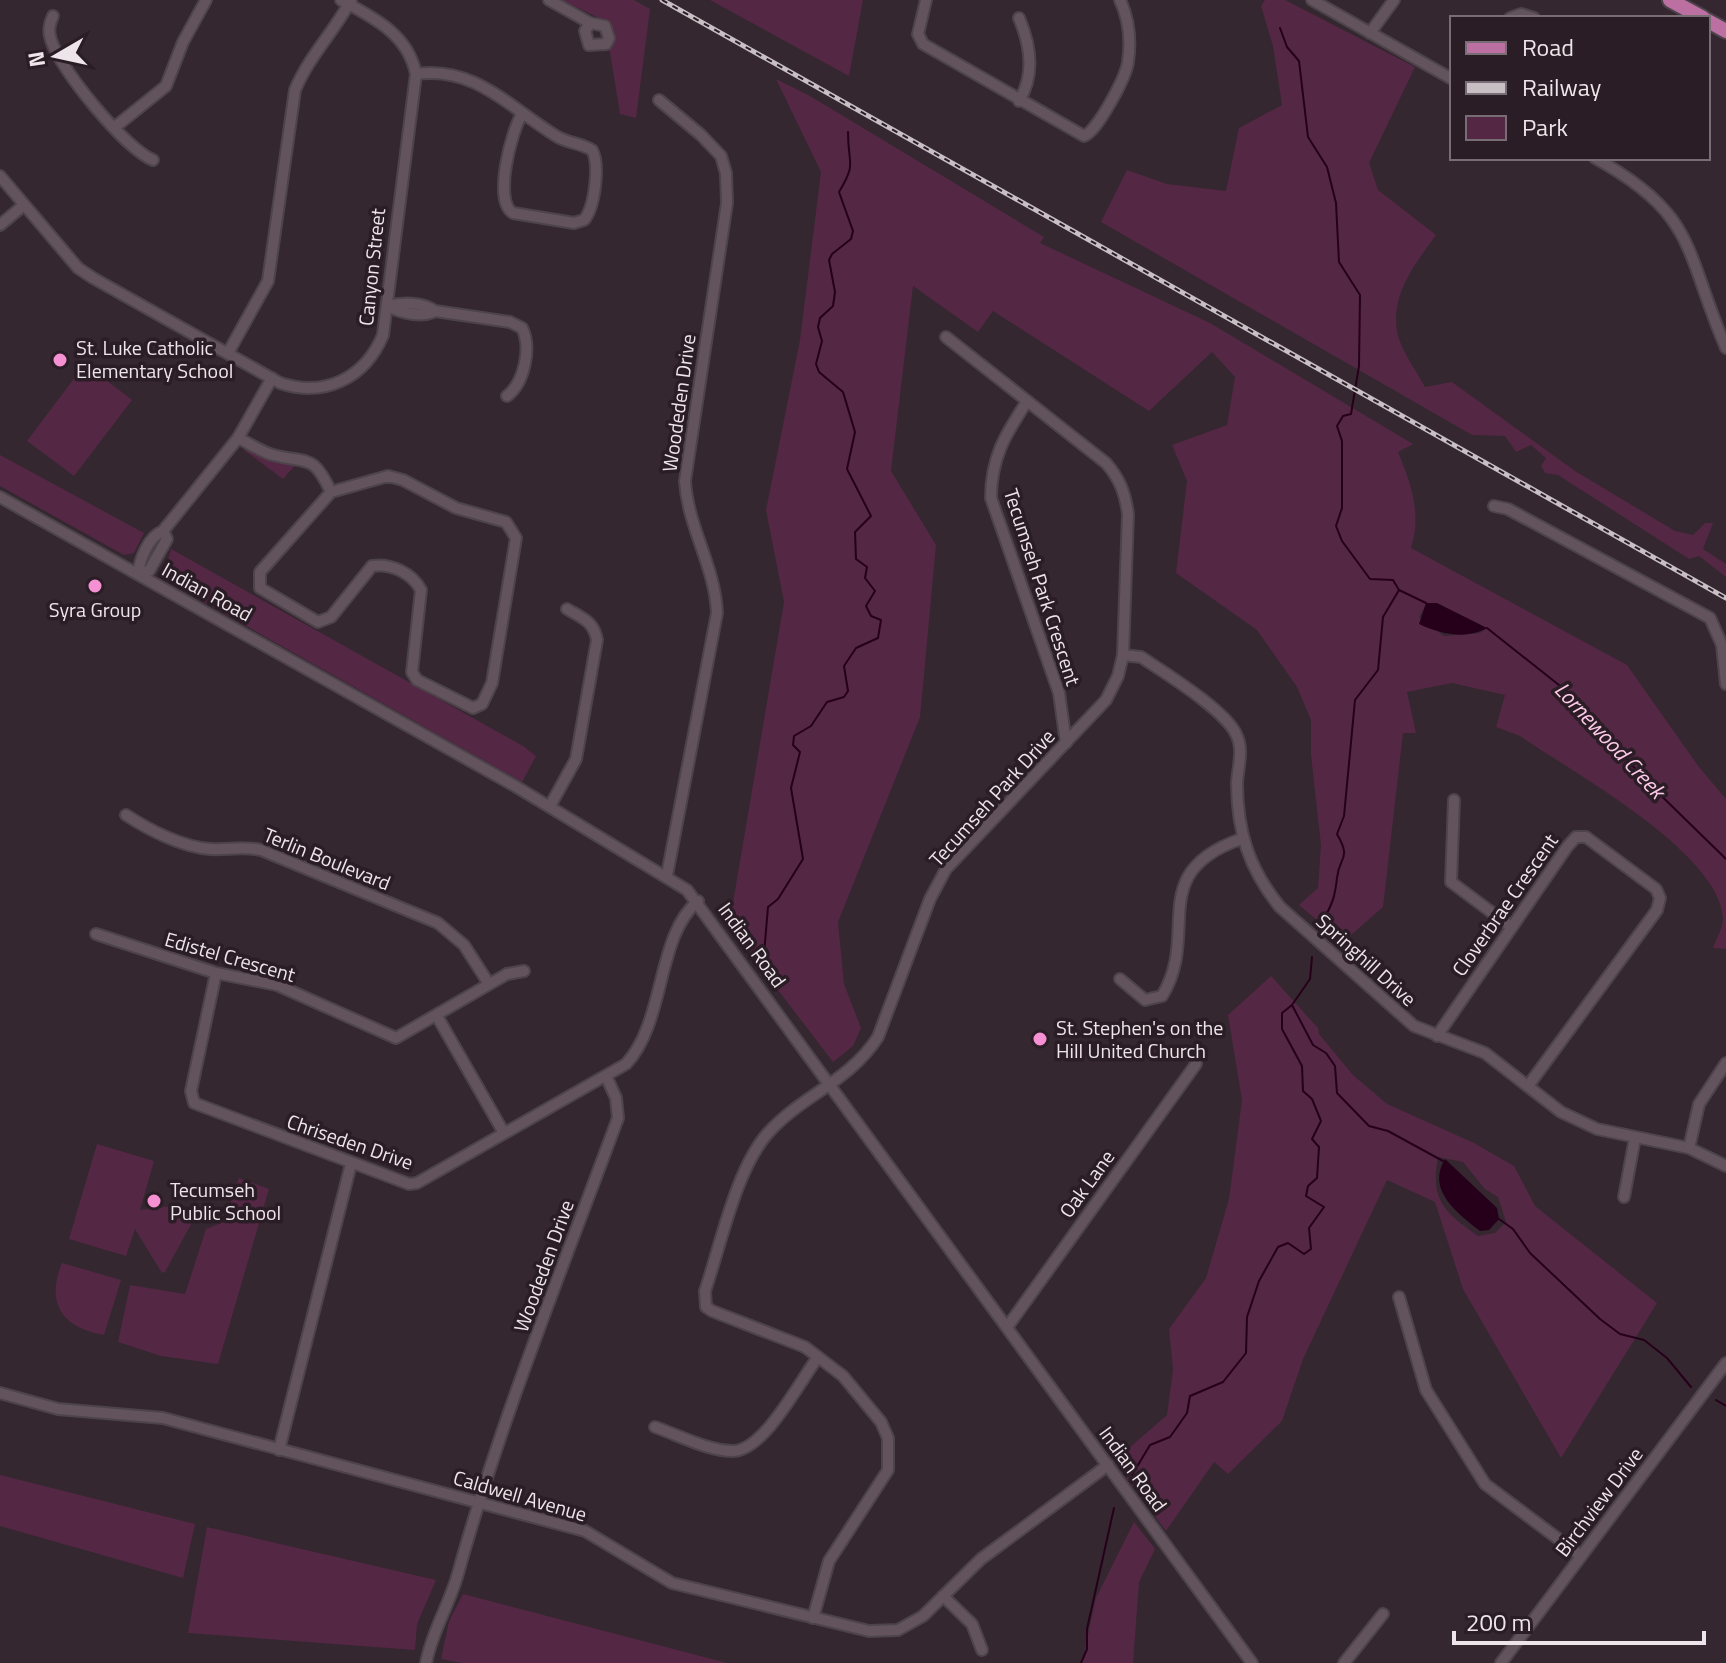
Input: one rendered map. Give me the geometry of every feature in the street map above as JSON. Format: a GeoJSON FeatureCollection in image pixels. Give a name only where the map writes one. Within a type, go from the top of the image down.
{"type":"FeatureCollection","features":[{"type":"Feature","properties":{"kind":"main road"},"geometry":{"type":"LineString","coordinates":[[1670,0],[1700,16]]}},
{"type":"Feature","properties":{"kind":"street"},"geometry":{"type":"LineString","coordinates":[[115,127],[166,86],[183,42],[206,0]]}},
{"type":"Feature","properties":{"kind":"street"},"geometry":{"type":"LineString","coordinates":[[549,0],[590,23]]}},
{"type":"Feature","properties":{"kind":"street"},"geometry":{"type":"LineString","coordinates":[[926,0],[918,34],[923,44],[1076,135],[1093,134],[1128,64],[1129,24],[1120,0]]}},
{"type":"Feature","properties":{"kind":"street"},"geometry":{"type":"LineString","coordinates":[[1312,0],[1450,78]]}},
{"type":"Feature","properties":{"kind":"street"},"geometry":{"type":"LineString","coordinates":[[1370,33],[1394,0]]}},
{"type":"Feature","properties":{"kind":"street"},"geometry":{"type":"LineString","coordinates":[[228,353],[268,281],[295,90],[303,71],[347,2],[401,39],[412,56],[416,74],[440,72],[478,82],[561,139],[586,146],[595,153],[590,207],[584,220],[572,222],[507,209],[503,198],[510,140],[522,114]]}},
{"type":"Feature","properties":{"kind":"street"},"geometry":{"type":"LineString","coordinates":[[53,16],[50,39],[60,58],[115,127],[142,155],[153,160]]}},
{"type":"Feature","properties":{"kind":"street"},"geometry":{"type":"LineString","coordinates":[[1019,18],[1026,36],[1031,78],[1019,101]]}},
{"type":"Feature","properties":{"kind":"street","name":"Canyon Street"},"geometry":{"type":"LineString","coordinates":[[0,176],[78,268],[272,378],[291,386],[313,389],[353,375],[377,349],[388,306],[416,74]]}},
{"type":"Feature","properties":{"kind":"street","name":"Woodeden Drive"},"geometry":{"type":"LineString","coordinates":[[659,100],[721,156],[727,203],[685,481],[691,521],[716,587],[717,613],[667,875]]}},
{"type":"Feature","properties":{"kind":"street"},"geometry":{"type":"LineString","coordinates":[[1598,160],[1641,186],[1675,221],[1693,255],[1726,348]]}},
{"type":"Feature","properties":{"kind":"street"},"geometry":{"type":"LineString","coordinates":[[0,225],[24,205]]}},
{"type":"Feature","properties":{"kind":"street"},"geometry":{"type":"LineString","coordinates":[[388,306],[400,303],[428,306],[435,311],[510,322],[522,328],[527,344],[522,373],[518,385],[507,396]]}},
{"type":"Feature","properties":{"kind":"street","name":"Tecumseh Park Drive"},"geometry":{"type":"LineString","coordinates":[[813,1618],[823,1574],[837,1547],[882,1482],[889,1455],[888,1438],[881,1422],[843,1376],[791,1339],[712,1311],[706,1307],[705,1291],[748,1165],[766,1135],[859,1063],[878,1037],[930,899],[946,869],[1106,700],[1118,676],[1123,655],[1128,514],[1125,493],[1106,463],[946,337]]}},
{"type":"Feature","properties":{"kind":"street"},"geometry":{"type":"LineString","coordinates":[[138,574],[140,561],[156,534],[163,531],[238,438],[272,378]]}},
{"type":"Feature","properties":{"kind":"street","name":"Tecumseh Park Crescent"},"geometry":{"type":"LineString","coordinates":[[1026,403],[998,446],[992,464],[991,498],[1059,693],[1066,743]]}},
{"type":"Feature","properties":{"kind":"street"},"geometry":{"type":"LineString","coordinates":[[238,438],[272,455],[307,458],[321,471],[331,492]]}},
{"type":"Feature","properties":{"kind":"street"},"geometry":{"type":"LineString","coordinates":[[388,476],[403,480],[456,508],[506,522],[514,530],[516,538],[492,683],[482,704],[473,708],[461,705],[417,680],[412,672],[421,590],[415,580],[386,564],[372,566],[331,617],[318,622],[260,588],[260,572],[331,492],[388,476]]}},
{"type":"Feature","properties":{"kind":"street","name":"Indian Road"},"geometry":{"type":"LineString","coordinates":[[0,497],[550,806],[667,875],[698,901],[1252,1663]]}},
{"type":"Feature","properties":{"kind":"street"},"geometry":{"type":"LineString","coordinates":[[1494,506],[1508,509],[1710,618],[1722,645],[1726,684]]}},
{"type":"Feature","properties":{"kind":"street"},"geometry":{"type":"LineString","coordinates":[[550,806],[576,759],[597,640],[595,628],[589,621],[567,609]]}},
{"type":"Feature","properties":{"kind":"street","name":"Springhill Drive"},"geometry":{"type":"LineString","coordinates":[[1123,655],[1147,661],[1229,722],[1241,752],[1237,783],[1241,839],[1255,871],[1280,907],[1404,1018],[1437,1036],[1485,1053],[1576,1120],[1597,1129],[1689,1148],[1726,1166]]}},
{"type":"Feature","properties":{"kind":"street"},"geometry":{"type":"LineString","coordinates":[[1454,800],[1451,882],[1510,926]]}},
{"type":"Feature","properties":{"kind":"street","name":"Terlin Boulevard"},"geometry":{"type":"LineString","coordinates":[[126,815],[145,828],[205,849],[243,846],[261,850],[438,923],[464,945],[489,984]]}},
{"type":"Feature","properties":{"kind":"street","name":"Cloverbrae Crescent"},"geometry":{"type":"LineString","coordinates":[[1437,1036],[1510,926],[1576,837],[1586,837],[1597,843],[1656,889],[1660,898],[1657,910],[1528,1086]]}},
{"type":"Feature","properties":{"kind":"street"},"geometry":{"type":"LineString","coordinates":[[1120,979],[1145,1000],[1162,996],[1175,965],[1179,899],[1188,876],[1217,847],[1241,839]]}},
{"type":"Feature","properties":{"kind":"street"},"geometry":{"type":"LineString","coordinates":[[606,1076],[626,1064],[644,1041],[681,919],[698,901]]}},
{"type":"Feature","properties":{"kind":"street","name":"Edistel Crescent"},"geometry":{"type":"LineString","coordinates":[[96,934],[216,973],[277,985],[396,1038],[489,984],[524,971]]}},
{"type":"Feature","properties":{"kind":"street","name":"Chriseden Drive"},"geometry":{"type":"LineString","coordinates":[[216,973],[191,1091],[194,1103],[409,1184],[417,1183],[606,1076]]}},
{"type":"Feature","properties":{"kind":"street"},"geometry":{"type":"LineString","coordinates":[[437,1016],[504,1133]]}},
{"type":"Feature","properties":{"kind":"street"},"geometry":{"type":"LineString","coordinates":[[1689,1148],[1699,1104],[1726,1063]]}},
{"type":"Feature","properties":{"kind":"street","name":"Oak Lane"},"geometry":{"type":"LineString","coordinates":[[1008,1326],[1196,1064]]}},
{"type":"Feature","properties":{"kind":"street","name":"Woodeden Drive"},"geometry":{"type":"LineString","coordinates":[[426,1663],[434,1629],[455,1582],[476,1502],[618,1118],[616,1098],[606,1076]]}},
{"type":"Feature","properties":{"kind":"street"},"geometry":{"type":"LineString","coordinates":[[1624,1197],[1635,1138]]}},
{"type":"Feature","properties":{"kind":"street"},"geometry":{"type":"LineString","coordinates":[[279,1450],[351,1164]]}},
{"type":"Feature","properties":{"kind":"street"},"geometry":{"type":"LineString","coordinates":[[1399,1297],[1426,1390],[1485,1484],[1581,1556]]}},
{"type":"Feature","properties":{"kind":"street"},"geometry":{"type":"LineString","coordinates":[[655,1427],[725,1450],[746,1449],[761,1438],[818,1357]]}},
{"type":"Feature","properties":{"kind":"street","name":"Birchview Drive"},"geometry":{"type":"LineString","coordinates":[[1501,1663],[1726,1363]]}},
{"type":"Feature","properties":{"kind":"street","name":"Caldwell Avenue"},"geometry":{"type":"LineString","coordinates":[[0,1393],[58,1409],[163,1418],[585,1531],[672,1583],[869,1631],[898,1630],[923,1616],[981,1559],[1108,1465]]}},
{"type":"Feature","properties":{"kind":"street"},"geometry":{"type":"LineString","coordinates":[[943,1596],[972,1624],[982,1650]]}},
{"type":"Feature","properties":{"kind":"street"},"geometry":{"type":"LineString","coordinates":[[1344,1663],[1383,1614]]}},
{"type":"Feature","properties":{"kind":"green space"},"geometry":{"type":"Polygon","coordinates":[[[562,0],[634,0],[650,9],[636,118],[620,114],[605,21],[562,0]]]}},
{"type":"Feature","properties":{"kind":"green space"},"geometry":{"type":"Polygon","coordinates":[[[710,0],[863,0],[849,76],[710,0]]]}},
{"type":"Feature","properties":{"kind":"green space"},"geometry":{"type":"Polygon","coordinates":[[[1265,0],[1285,0],[1415,67],[1369,163],[1378,190],[1436,235],[1401,291],[1396,317],[1401,345],[1425,387],[1452,382],[1575,471],[1675,531],[1693,535],[1705,523],[1713,523],[1703,549],[1726,564],[1726,577],[1699,556],[1689,559],[1558,475],[1545,473],[1541,466],[1546,458],[1531,445],[1516,452],[1505,436],[1472,435],[1101,222],[1127,170],[1167,184],[1226,191],[1239,128],[1282,105],[1273,46],[1261,6],[1265,0]]]}},
{"type":"Feature","properties":{"kind":"green space"},"geometry":{"type":"Polygon","coordinates":[[[776,79],[810,96],[1044,237],[1040,243],[1210,323],[1413,444],[1398,452],[1411,487],[1415,511],[1411,548],[1627,665],[1699,767],[1726,799],[1726,949],[1713,948],[1723,919],[1716,894],[1698,868],[1672,842],[1607,792],[1520,736],[1496,727],[1505,695],[1452,683],[1407,692],[1416,733],[1403,733],[1383,907],[1343,942],[1299,905],[1318,888],[1321,845],[1311,755],[1311,720],[1297,687],[1257,630],[1176,573],[1187,481],[1172,445],[1227,425],[1235,377],[1212,352],[1149,411],[993,311],[978,332],[913,286],[891,471],[936,545],[920,717],[838,922],[844,984],[861,1028],[853,1046],[833,1062],[729,926],[784,602],[766,510],[800,340],[821,172],[776,79]],[[1427,603],[1419,617],[1444,636],[1480,633],[1487,628],[1437,604],[1427,603]]]}},
{"type":"Feature","properties":{"kind":"green space"},"geometry":{"type":"Polygon","coordinates":[[[85,364],[132,400],[74,476],[27,441],[85,364]]]}},
{"type":"Feature","properties":{"kind":"green space"},"geometry":{"type":"Polygon","coordinates":[[[247,446],[272,462],[299,461],[283,479],[244,450],[247,446]]]}},
{"type":"Feature","properties":{"kind":"green space"},"geometry":{"type":"Polygon","coordinates":[[[0,455],[144,533],[134,553],[124,555],[0,486],[0,455]]]}},
{"type":"Feature","properties":{"kind":"green space"},"geometry":{"type":"Polygon","coordinates":[[[171,549],[523,746],[536,756],[522,782],[163,579],[171,549]]]}},
{"type":"Feature","properties":{"kind":"green space"},"geometry":{"type":"Polygon","coordinates":[[[1271,976],[1318,1028],[1319,1034],[1353,1075],[1387,1104],[1474,1143],[1514,1166],[1535,1206],[1657,1303],[1561,1458],[1463,1289],[1435,1202],[1387,1180],[1303,1359],[1282,1421],[1228,1474],[1214,1462],[1166,1531],[1114,1461],[1167,1415],[1173,1370],[1169,1329],[1206,1278],[1229,1199],[1242,1100],[1228,1015],[1271,976]],[[1438,1157],[1436,1184],[1442,1204],[1456,1220],[1478,1236],[1495,1233],[1506,1222],[1498,1197],[1485,1189],[1463,1162],[1438,1157]]]}},
{"type":"Feature","properties":{"kind":"green space"},"geometry":{"type":"Polygon","coordinates":[[[97,1144],[154,1161],[140,1210],[172,1206],[195,1217],[165,1272],[162,1273],[135,1229],[126,1256],[69,1239],[97,1144]]]}},
{"type":"Feature","properties":{"kind":"green space"},"geometry":{"type":"Polygon","coordinates":[[[239,1178],[269,1189],[218,1364],[161,1356],[118,1342],[130,1285],[185,1294],[206,1229],[224,1222],[239,1178]]]}},
{"type":"Feature","properties":{"kind":"green space"},"geometry":{"type":"Polygon","coordinates":[[[62,1263],[121,1280],[104,1335],[78,1327],[61,1312],[56,1291],[62,1263]]]}},
{"type":"Feature","properties":{"kind":"green space"},"geometry":{"type":"Polygon","coordinates":[[[0,1475],[195,1524],[183,1578],[0,1526],[0,1475]]]}},
{"type":"Feature","properties":{"kind":"green space"},"geometry":{"type":"Polygon","coordinates":[[[1134,1522],[1155,1549],[1139,1582],[1133,1663],[1082,1663],[1096,1598],[1134,1522]]]}},
{"type":"Feature","properties":{"kind":"green space"},"geometry":{"type":"Polygon","coordinates":[[[207,1527],[436,1580],[417,1624],[415,1650],[188,1633],[207,1527]]]}},
{"type":"Feature","properties":{"kind":"green space"},"geometry":{"type":"Polygon","coordinates":[[[463,1594],[727,1663],[461,1663],[441,1659],[449,1621],[463,1594]]]}},
{"type":"Feature","properties":{"kind":"shaded area"},"geometry":{"type":"Polygon","coordinates":[[[1426,603],[1437,603],[1487,628],[1462,635],[1427,628],[1419,624],[1426,603]]]}},
{"type":"Feature","properties":{"kind":"shaded area"},"geometry":{"type":"Polygon","coordinates":[[[1445,1159],[1497,1208],[1499,1219],[1489,1230],[1480,1231],[1447,1200],[1439,1181],[1445,1159]]]}},
{"type":"Feature","properties":{"kind":"waterway"},"geometry":{"type":"LineString","coordinates":[[1280,28],[1287,47],[1299,61],[1308,137],[1327,167],[1336,203],[1339,262],[1360,295],[1359,366],[1351,414],[1343,416],[1337,426],[1342,441],[1342,508],[1336,526],[1342,541],[1370,579],[1393,580],[1399,590],[1383,617],[1378,670],[1355,700],[1344,816],[1337,834],[1344,854],[1334,897],[1326,915]]}},
{"type":"Feature","properties":{"kind":"waterway"},"geometry":{"type":"LineString","coordinates":[[764,954],[768,907],[778,899],[803,859],[791,788],[800,752],[793,745],[794,736],[811,726],[827,702],[844,697],[848,691],[844,666],[856,648],[878,638],[881,620],[871,616],[866,606],[875,591],[865,578],[867,567],[856,559],[855,532],[871,516],[847,469],[855,432],[843,392],[819,372],[816,364],[822,341],[818,327],[820,318],[833,306],[835,292],[829,260],[851,239],[853,231],[839,192],[850,169],[848,132]]}},
{"type":"Feature","properties":{"kind":"waterway","name":"Lornewood Creek"},"geometry":{"type":"LineString","coordinates":[[1399,590],[1426,603]]}},
{"type":"Feature","properties":{"kind":"waterway","name":"Lornewood Creek"},"geometry":{"type":"LineString","coordinates":[[1487,628],[1569,693],[1586,722],[1601,728],[1642,777],[1726,859]]}},
{"type":"Feature","properties":{"kind":"waterway"},"geometry":{"type":"LineString","coordinates":[[1312,957],[1310,979],[1292,1005],[1313,1045],[1326,1053],[1335,1066],[1337,1093],[1369,1126],[1388,1131],[1443,1161]]}},
{"type":"Feature","properties":{"kind":"waterway"},"geometry":{"type":"LineString","coordinates":[[1132,1475],[1150,1445],[1170,1437],[1187,1413],[1190,1396],[1223,1382],[1246,1353],[1247,1317],[1259,1281],[1278,1247],[1288,1243],[1304,1254],[1311,1249],[1309,1228],[1324,1207],[1306,1196],[1308,1186],[1317,1178],[1319,1147],[1312,1139],[1321,1121],[1312,1099],[1303,1091],[1302,1066],[1282,1029],[1282,1013],[1292,1005]]}},
{"type":"Feature","properties":{"kind":"waterway"},"geometry":{"type":"LineString","coordinates":[[1499,1219],[1513,1229],[1530,1253],[1600,1319],[1620,1334],[1644,1340],[1667,1358],[1691,1387]]}},
{"type":"Feature","properties":{"kind":"waterway"},"geometry":{"type":"LineString","coordinates":[[1716,1400],[1726,1406]]}},
{"type":"Feature","properties":{"kind":"waterway"},"geometry":{"type":"LineString","coordinates":[[1081,1663],[1087,1649],[1087,1629],[1114,1508]]}},
{"type":"Feature","properties":{"kind":"railway"},"geometry":{"type":"LineString","coordinates":[[662,0],[1726,598]]}},
{"type":"Feature","properties":{"kind":"place","name":"St. Luke Catholic Elementary School"},"geometry":{"type":"Point","coordinates":[60,360]}},
{"type":"Feature","properties":{"kind":"place","name":"Syra Group"},"geometry":{"type":"Point","coordinates":[95,586]}},
{"type":"Feature","properties":{"kind":"place","name":"St. Stephen's on the Hill United Church"},"geometry":{"type":"Point","coordinates":[1040,1039]}},
{"type":"Feature","properties":{"kind":"place","name":"Tecumseh Public School"},"geometry":{"type":"Point","coordinates":[154,1201]}}]}
